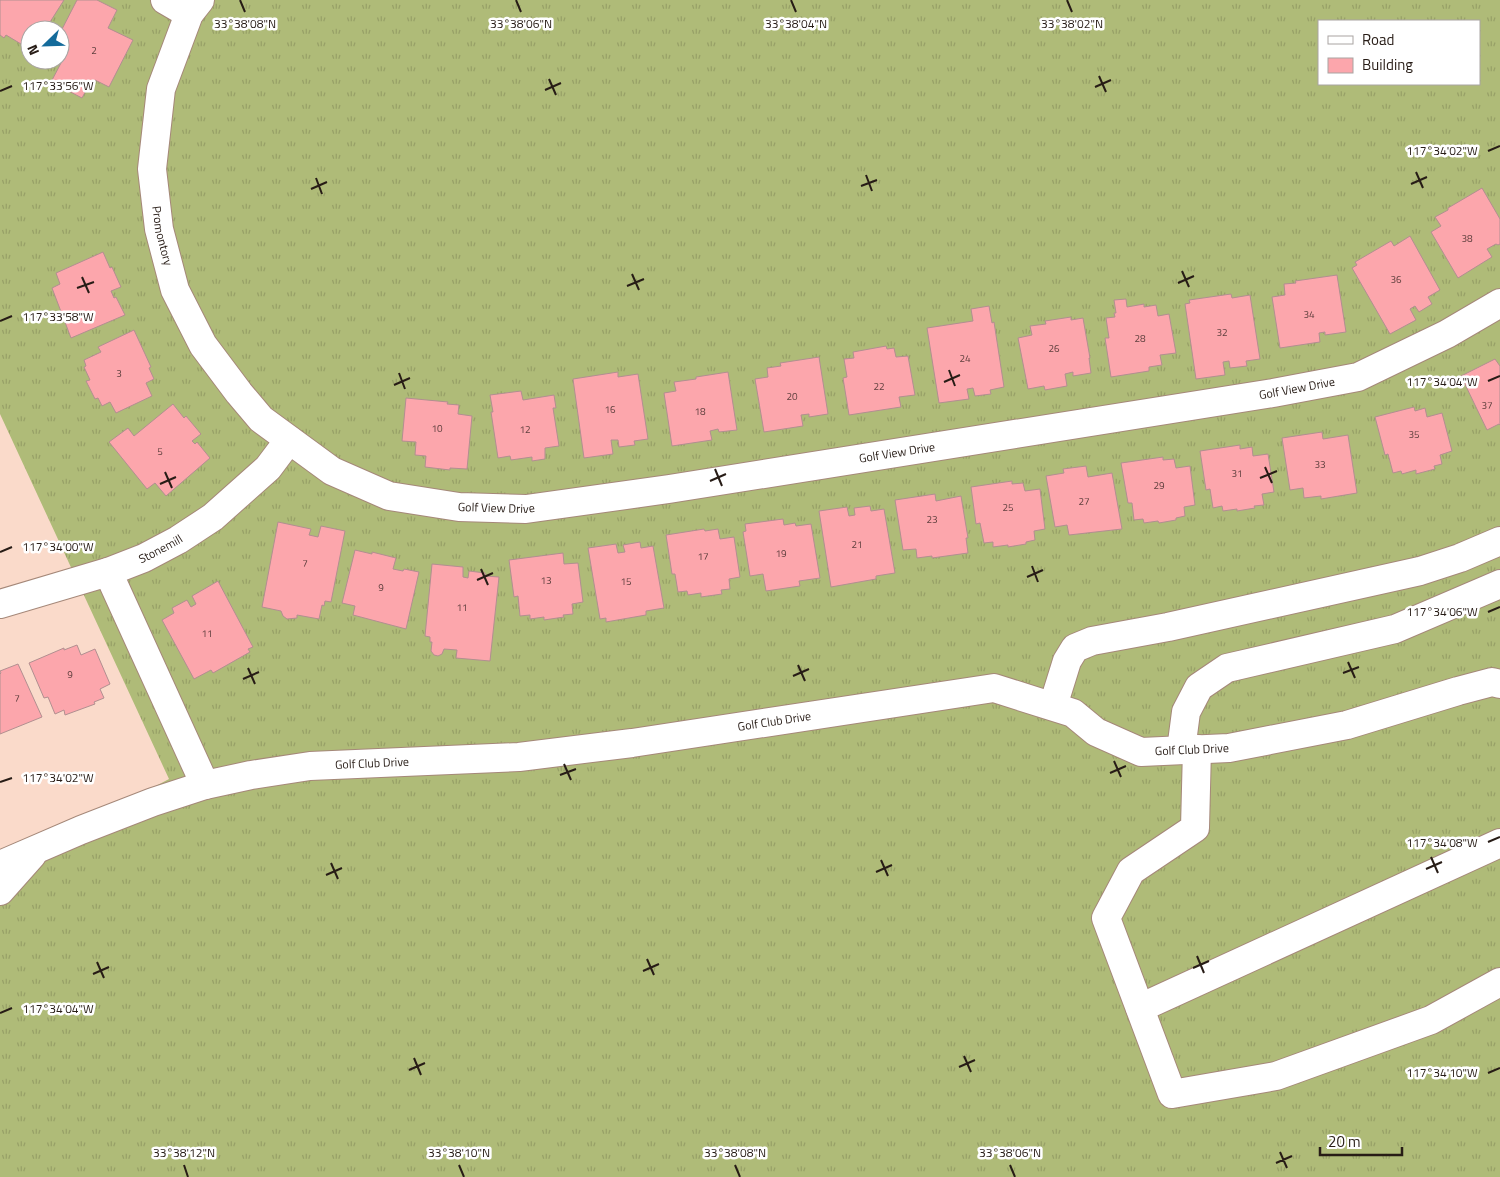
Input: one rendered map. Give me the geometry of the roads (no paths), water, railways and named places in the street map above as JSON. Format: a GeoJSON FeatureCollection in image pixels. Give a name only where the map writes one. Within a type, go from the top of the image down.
{"type":"FeatureCollection","features":[{"type":"Feature","properties":{"kind":"street"},"geometry":{"type":"LineString","coordinates":[[165,0],[194,7]]}},
{"type":"Feature","properties":{"kind":"street","name":"Promontory"},"geometry":{"type":"LineString","coordinates":[[194,7],[162,89],[152,169],[158,229],[175,290],[203,345],[239,393],[261,418],[289,440]]}},
{"type":"Feature","properties":{"kind":"street","name":"Golf View Drive"},"geometry":{"type":"LineString","coordinates":[[289,440],[332,471],[389,496],[459,507],[526,509],[669,489],[1273,393],[1358,377],[1447,334],[1500,302]]}},
{"type":"Feature","properties":{"kind":"street","name":"Stonemill"},"geometry":{"type":"LineString","coordinates":[[0,604],[108,572],[144,558],[178,540],[213,517],[268,468],[289,440]]}},
{"type":"Feature","properties":{"kind":"street"},"geometry":{"type":"LineString","coordinates":[[1053,706],[1067,661],[1075,648],[1092,641],[1168,627],[1420,571],[1460,558],[1500,541]]}},
{"type":"Feature","properties":{"kind":"street"},"geometry":{"type":"LineString","coordinates":[[108,572],[205,785]]}},
{"type":"Feature","properties":{"kind":"street"},"geometry":{"type":"LineString","coordinates":[[1500,584],[1395,629],[1227,668],[1199,687],[1186,712],[1195,828],[1132,871],[1106,918],[1172,1094],[1276,1076],[1430,1020],[1500,982]]}},
{"type":"Feature","properties":{"kind":"street","name":"Golf Club Drive"},"geometry":{"type":"LineString","coordinates":[[0,865],[152,802],[205,785],[310,766],[528,756],[632,743],[994,688],[1073,713],[1096,732],[1141,752],[1229,748],[1347,725],[1458,691],[1492,682],[1500,684]]}},
{"type":"Feature","properties":{"kind":"street"},"geometry":{"type":"LineString","coordinates":[[1140,1008],[1500,843]]}},
{"type":"Feature","properties":{"kind":"street","name":"Golf Club Drive"},"geometry":{"type":"LineString","coordinates":[[0,891],[39,848]]}}]}
